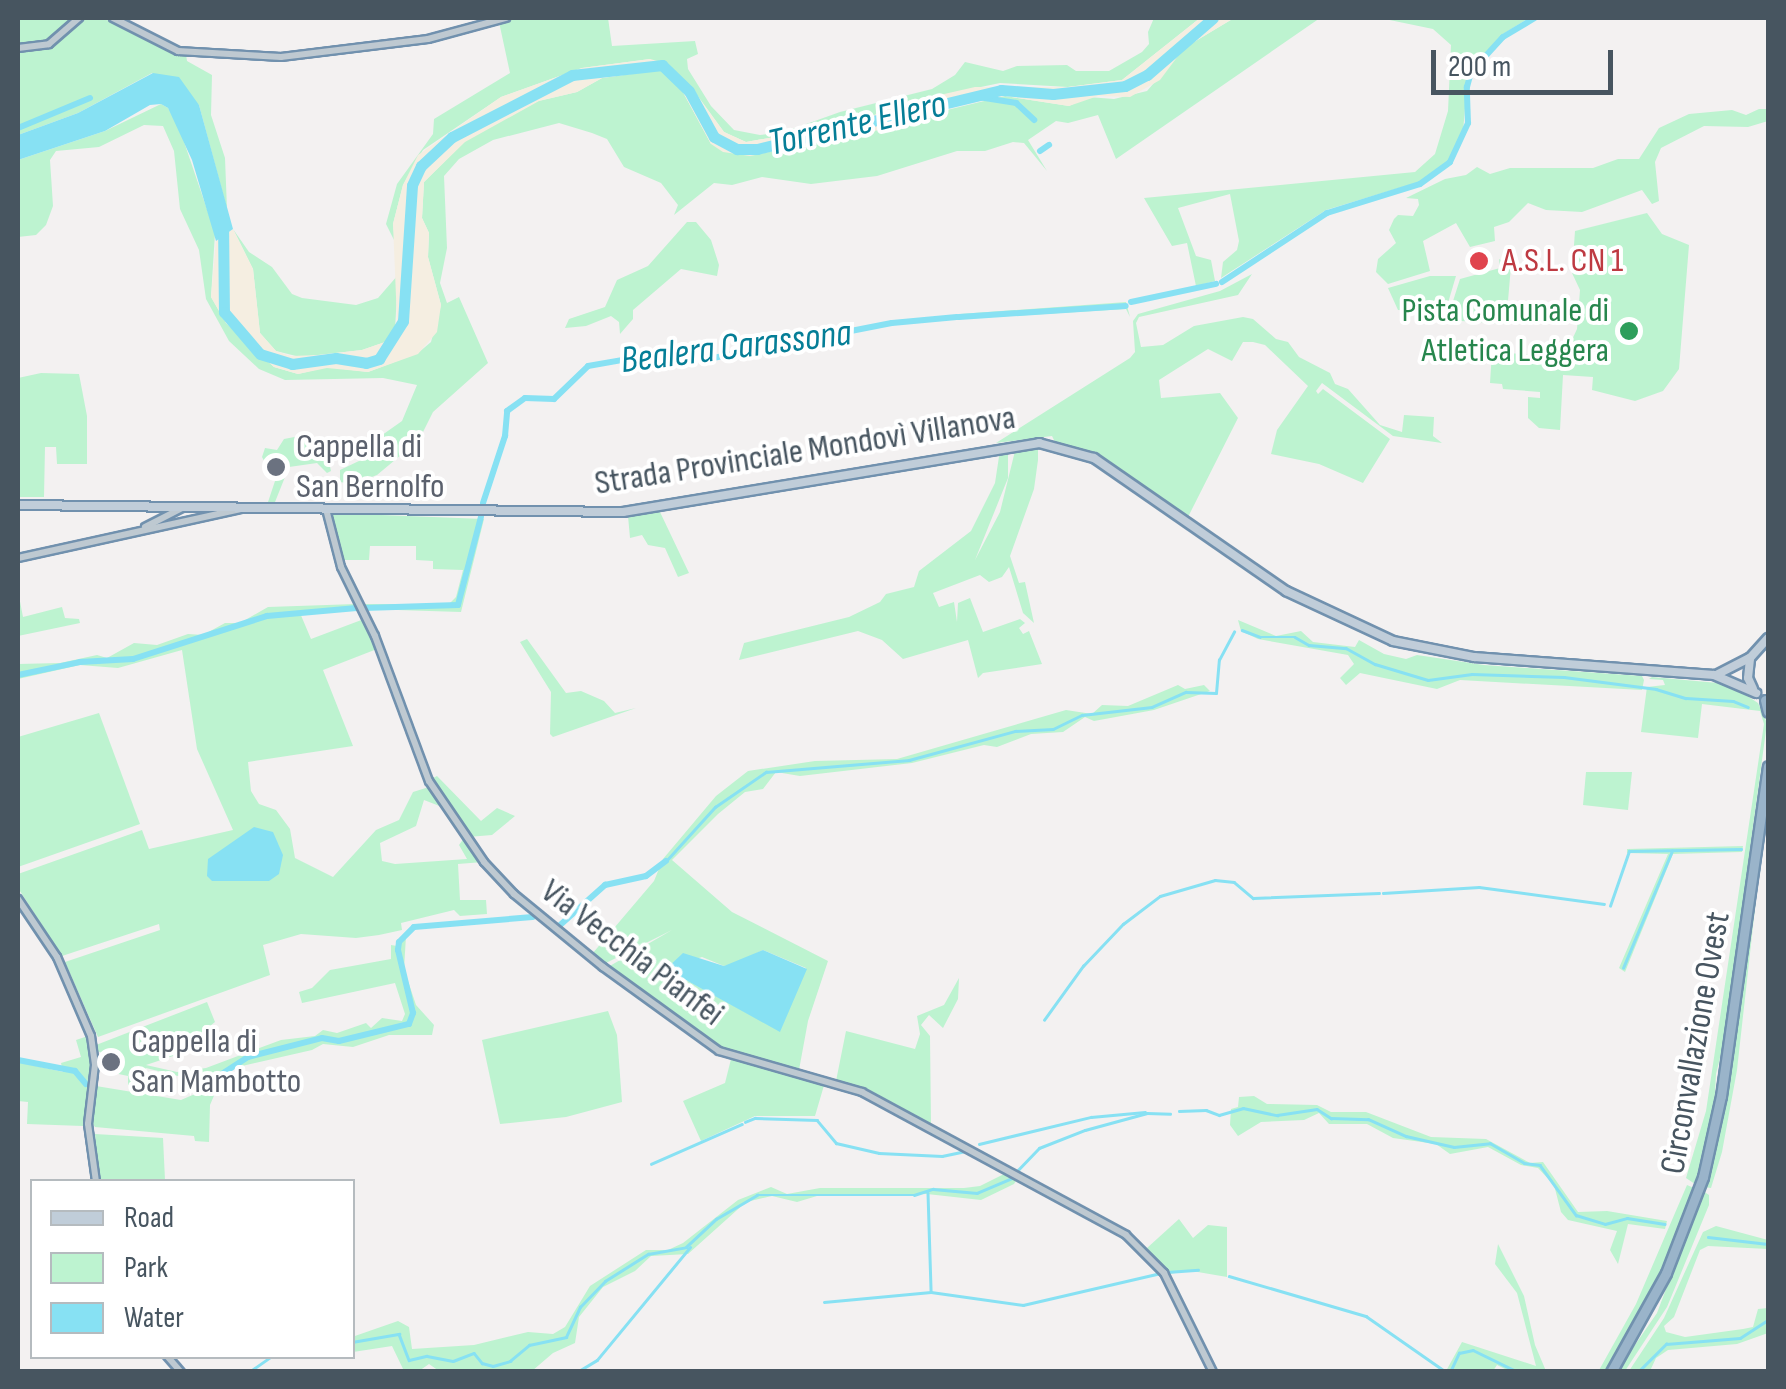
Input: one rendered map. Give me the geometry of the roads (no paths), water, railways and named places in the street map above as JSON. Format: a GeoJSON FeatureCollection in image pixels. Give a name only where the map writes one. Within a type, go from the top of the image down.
{"type":"FeatureCollection","features":[{"type":"Feature","properties":{"kind":"highway"},"geometry":{"type":"LineString","coordinates":[[1763,698],[1768,712]]}},
{"type":"Feature","properties":{"kind":"highway","name":"Circonvallazione Ovest"},"geometry":{"type":"LineString","coordinates":[[1612,1372],[1666,1273],[1702,1177],[1721,1096],[1768,766]]}},
{"type":"Feature","properties":{"kind":"main road","name":"Strada Provinciale Mondovì Villanova"},"geometry":{"type":"LineString","coordinates":[[18,506],[634,511],[1039,443],[1094,458],[1286,591],[1393,641],[1474,657],[1714,674],[1763,698]]}},
{"type":"Feature","properties":{"kind":"main road"},"geometry":{"type":"LineString","coordinates":[[1763,698],[1748,678],[1750,658],[1768,638]]}},
{"type":"Feature","properties":{"kind":"main road","name":"Strada Provinciale Mondovì Villanova"},"geometry":{"type":"LineString","coordinates":[[1714,674],[1750,658]]}},
{"type":"Feature","properties":{"kind":"street"},"geometry":{"type":"LineString","coordinates":[[18,48],[49,44],[79,18]]}},
{"type":"Feature","properties":{"kind":"street"},"geometry":{"type":"LineString","coordinates":[[113,18],[174,50],[281,58],[428,39],[506,18]]}},
{"type":"Feature","properties":{"kind":"street"},"geometry":{"type":"LineString","coordinates":[[140,508],[149,516],[144,528]]}},
{"type":"Feature","properties":{"kind":"street"},"geometry":{"type":"LineString","coordinates":[[135,532],[182,508],[185,516],[178,523]]}},
{"type":"Feature","properties":{"kind":"street"},"geometry":{"type":"LineString","coordinates":[[18,558],[241,508]]}},
{"type":"Feature","properties":{"kind":"street","name":"Via Vecchia Pianfei"},"geometry":{"type":"LineString","coordinates":[[326,510],[337,557],[375,636],[426,776],[463,834],[506,886],[604,967],[723,1053],[853,1088],[1012,1169],[1144,1248],[1166,1276],[1214,1372]]}},
{"type":"Feature","properties":{"kind":"street"},"geometry":{"type":"LineString","coordinates":[[18,898],[56,957],[92,1036],[95,1065],[88,1130],[96,1179]]}},
{"type":"Feature","properties":{"kind":"water"},"geometry":{"type":"Polygon","coordinates":[[[153,73],[179,77],[199,105],[233,229],[216,241],[192,160],[168,108],[161,104],[150,105],[105,131],[18,160],[18,135],[78,113],[153,73]]]}},
{"type":"Feature","properties":{"kind":"water"},"geometry":{"type":"Polygon","coordinates":[[[254,827],[273,832],[283,855],[279,874],[269,881],[212,881],[207,876],[208,859],[254,827]]]}},
{"type":"Feature","properties":{"kind":"water"},"geometry":{"type":"Polygon","coordinates":[[[763,950],[807,969],[780,1032],[666,969],[683,953],[724,966],[763,950]]]}},
{"type":"Feature","properties":{"kind":"waterway","name":"Torrente Ellero"},"geometry":{"type":"LineString","coordinates":[[223,220],[224,312],[260,354],[292,364],[336,358],[366,363],[379,359],[403,321],[412,185],[421,166],[452,137],[572,75],[662,65],[689,91],[714,137],[737,149],[757,149],[1001,90],[1053,94],[1125,86],[1147,75],[1213,18]]}},
{"type":"Feature","properties":{"kind":"waterway","name":"Bealera Carassona"},"geometry":{"type":"LineString","coordinates":[[1222,282],[1327,213],[1420,184],[1450,162],[1468,123],[1467,87],[1471,72],[1503,37],[1535,18]]}},
{"type":"Feature","properties":{"kind":"waterway"},"geometry":{"type":"LineString","coordinates":[[972,96],[1016,103],[1034,120]]}},
{"type":"Feature","properties":{"kind":"waterway"},"geometry":{"type":"LineString","coordinates":[[18,128],[90,98]]}},
{"type":"Feature","properties":{"kind":"waterway"},"geometry":{"type":"LineString","coordinates":[[1040,151],[1049,145]]}},
{"type":"Feature","properties":{"kind":"waterway"},"geometry":{"type":"LineString","coordinates":[[1131,302],[1216,284]]}},
{"type":"Feature","properties":{"kind":"waterway","name":"Bealera Carassona"},"geometry":{"type":"LineString","coordinates":[[959,317],[1126,306]]}},
{"type":"Feature","properties":{"kind":"waterway","name":"Bealera Carassona"},"geometry":{"type":"LineString","coordinates":[[483,503],[505,436],[507,411],[525,398],[554,399],[588,366],[634,358],[713,358],[892,323],[957,317]]}},
{"type":"Feature","properties":{"kind":"waterway","name":"Bealera Carassona"},"geometry":{"type":"LineString","coordinates":[[364,608],[458,605],[481,517]]}},
{"type":"Feature","properties":{"kind":"waterway","name":"Bealera Carassona"},"geometry":{"type":"LineString","coordinates":[[18,675],[80,662],[133,659],[267,616],[357,608]]}},
{"type":"Feature","properties":{"kind":"waterway"},"geometry":{"type":"LineString","coordinates":[[1242,630],[1260,637],[1295,637],[1309,645],[1346,648],[1375,664],[1428,680],[1472,674],[1564,677],[1656,689],[1686,698],[1733,701],[1748,707]]}},
{"type":"Feature","properties":{"kind":"waterway"},"geometry":{"type":"LineString","coordinates":[[666,861],[715,807],[766,772],[909,760],[1015,731],[1053,729],[1082,715],[1152,707],[1186,692],[1216,693],[1219,660],[1234,632]]}},
{"type":"Feature","properties":{"kind":"waterway"},"geometry":{"type":"LineString","coordinates":[[1610,906],[1629,851],[1741,849]]}},
{"type":"Feature","properties":{"kind":"waterway"},"geometry":{"type":"LineString","coordinates":[[1623,968],[1672,851]]}},
{"type":"Feature","properties":{"kind":"waterway"},"geometry":{"type":"LineString","coordinates":[[559,926],[605,885],[646,876],[666,861]]}},
{"type":"Feature","properties":{"kind":"waterway"},"geometry":{"type":"LineString","coordinates":[[1044,1020],[1083,966],[1123,924],[1160,896],[1215,880],[1234,882],[1253,898],[1379,893]]}},
{"type":"Feature","properties":{"kind":"waterway"},"geometry":{"type":"LineString","coordinates":[[1383,893],[1479,887],[1604,904]]}},
{"type":"Feature","properties":{"kind":"waterway"},"geometry":{"type":"LineString","coordinates":[[211,1081],[248,1057],[322,1038],[339,1041],[409,1024],[413,1013],[398,950],[399,942],[414,927],[533,917]]}},
{"type":"Feature","properties":{"kind":"waterway"},"geometry":{"type":"LineString","coordinates":[[18,1060],[75,1071],[86,1084]]}},
{"type":"Feature","properties":{"kind":"waterway"},"geometry":{"type":"LineString","coordinates":[[1179,1111],[1206,1110],[1219,1115],[1243,1108],[1277,1115],[1317,1109],[1331,1118],[1368,1119],[1406,1136],[1454,1147],[1490,1143],[1524,1163],[1540,1165],[1576,1215],[1605,1224],[1627,1218],[1665,1224]]}},
{"type":"Feature","properties":{"kind":"waterway"},"geometry":{"type":"LineString","coordinates":[[979,1144],[1091,1117],[1145,1112]]}},
{"type":"Feature","properties":{"kind":"waterway"},"geometry":{"type":"LineString","coordinates":[[1016,1172],[1039,1148],[1085,1130],[1147,1113],[1170,1114]]}},
{"type":"Feature","properties":{"kind":"waterway"},"geometry":{"type":"LineString","coordinates":[[745,1122],[755,1118],[817,1120],[836,1143],[879,1153],[942,1156],[966,1151]]}},
{"type":"Feature","properties":{"kind":"waterway"},"geometry":{"type":"LineString","coordinates":[[651,1164],[742,1124]]}},
{"type":"Feature","properties":{"kind":"waterway"},"geometry":{"type":"LineString","coordinates":[[355,1341],[399,1334],[409,1360],[427,1356],[453,1361],[474,1353],[482,1363],[493,1366],[510,1361],[529,1345],[566,1337],[580,1307],[605,1281],[648,1254],[686,1247],[716,1219],[757,1195],[914,1195],[933,1189],[977,1193],[1012,1178]]}},
{"type":"Feature","properties":{"kind":"waterway"},"geometry":{"type":"LineString","coordinates":[[928,1193],[931,1290]]}},
{"type":"Feature","properties":{"kind":"waterway"},"geometry":{"type":"LineString","coordinates":[[1708,1237],[1768,1244]]}},
{"type":"Feature","properties":{"kind":"waterway"},"geometry":{"type":"LineString","coordinates":[[577,1372],[597,1360],[690,1247]]}},
{"type":"Feature","properties":{"kind":"waterway"},"geometry":{"type":"LineString","coordinates":[[1167,1272],[1198,1270]]}},
{"type":"Feature","properties":{"kind":"waterway"},"geometry":{"type":"LineString","coordinates":[[824,1302],[931,1292],[1023,1305],[1160,1273]]}},
{"type":"Feature","properties":{"kind":"waterway"},"geometry":{"type":"LineString","coordinates":[[1229,1276],[1366,1316],[1442,1369]]}},
{"type":"Feature","properties":{"kind":"waterway"},"geometry":{"type":"LineString","coordinates":[[1638,1372],[1666,1344],[1740,1338],[1768,1320]]}},
{"type":"Feature","properties":{"kind":"waterway"},"geometry":{"type":"LineString","coordinates":[[1450,1372],[1459,1353],[1473,1350],[1518,1372]]}},
{"type":"Feature","properties":{"kind":"waterway"},"geometry":{"type":"LineString","coordinates":[[249,1372],[268,1359]]}},
{"type":"Feature","properties":{"kind":"place","name":"A.S.L. CN 1"},"geometry":{"type":"Point","coordinates":[1479,261]}},
{"type":"Feature","properties":{"kind":"place","name":"Pista Comunale di Atletica Leggera"},"geometry":{"type":"Point","coordinates":[1629,331]}},
{"type":"Feature","properties":{"kind":"place","name":"Cappella di San Bernolfo"},"geometry":{"type":"Point","coordinates":[276,467]}},
{"type":"Feature","properties":{"kind":"place","name":"Cappella di San Mambotto"},"geometry":{"type":"Point","coordinates":[111,1062]}}]}
